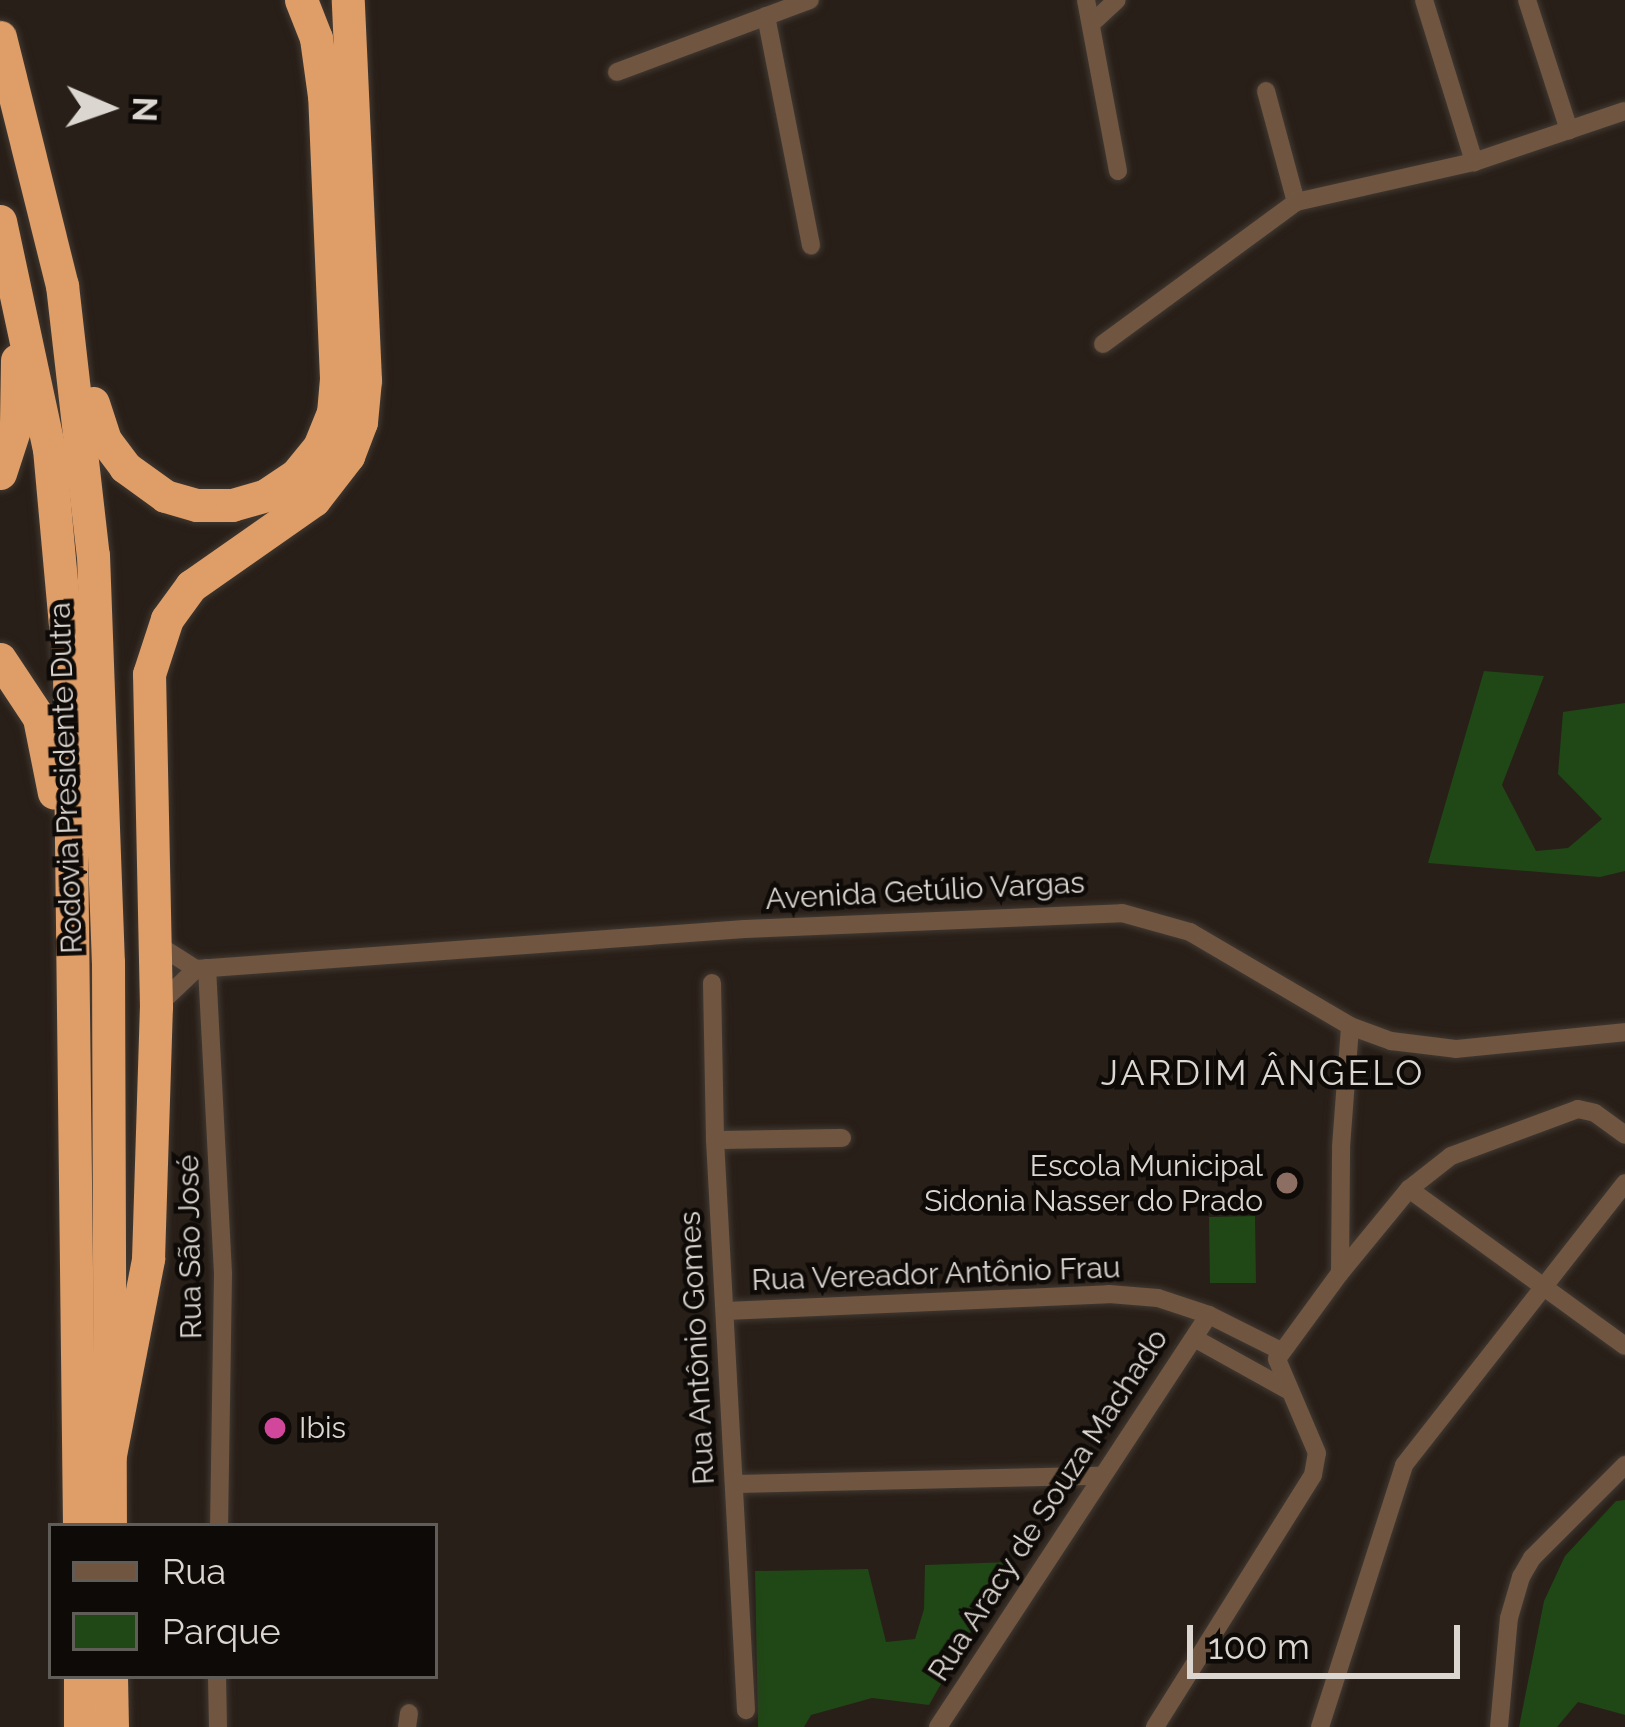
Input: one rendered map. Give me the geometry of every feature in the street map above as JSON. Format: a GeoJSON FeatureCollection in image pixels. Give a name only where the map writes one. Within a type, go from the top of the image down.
{"type":"FeatureCollection","features":[{"type":"Feature","properties":{"kind":"highway"},"geometry":{"type":"LineString","coordinates":[[62,286],[99,424],[114,454],[137,478],[181,502],[232,505],[266,495],[309,461],[333,413],[336,378],[324,96],[316,38],[301,0]]}},
{"type":"Feature","properties":{"kind":"highway"},"geometry":{"type":"LineString","coordinates":[[109,1460],[148,1259],[156,1007],[148,691],[159,638],[178,602],[206,572],[327,487],[348,456],[361,422],[365,380],[348,0]]}},
{"type":"Feature","properties":{"kind":"highway","name":"Rodovia Presidente Dutra"},"geometry":{"type":"LineString","coordinates":[[0,37],[62,286],[83,444],[100,667],[108,962],[110,1523]]}},
{"type":"Feature","properties":{"kind":"highway","name":"Rodovia Presidente Dutra"},"geometry":{"type":"LineString","coordinates":[[0,221],[49,449],[69,669],[79,1523]]}},
{"type":"Feature","properties":{"kind":"highway"},"geometry":{"type":"LineString","coordinates":[[0,473],[16,424],[17,292]]}},
{"type":"Feature","properties":{"kind":"highway"},"geometry":{"type":"LineString","coordinates":[[0,659],[31,700],[46,738],[75,964]]}},
{"type":"Feature","properties":{"kind":"highway"},"geometry":{"type":"LineString","coordinates":[[80,1679],[80,1727]]}},
{"type":"Feature","properties":{"kind":"highway"},"geometry":{"type":"LineString","coordinates":[[111,1679],[112,1727]]}},
{"type":"Feature","properties":{"kind":"street"},"geometry":{"type":"LineString","coordinates":[[616,72],[810,0]]}},
{"type":"Feature","properties":{"kind":"street"},"geometry":{"type":"LineString","coordinates":[[1086,0],[1118,172]]}},
{"type":"Feature","properties":{"kind":"street"},"geometry":{"type":"LineString","coordinates":[[1091,24],[1118,0]]}},
{"type":"Feature","properties":{"kind":"street"},"geometry":{"type":"LineString","coordinates":[[1424,0],[1474,162]]}},
{"type":"Feature","properties":{"kind":"street"},"geometry":{"type":"LineString","coordinates":[[1527,0],[1569,130]]}},
{"type":"Feature","properties":{"kind":"street"},"geometry":{"type":"LineString","coordinates":[[766,16],[811,245]]}},
{"type":"Feature","properties":{"kind":"street"},"geometry":{"type":"LineString","coordinates":[[1266,91],[1296,202]]}},
{"type":"Feature","properties":{"kind":"street"},"geometry":{"type":"LineString","coordinates":[[1103,344],[1296,202],[1474,162],[1625,111]]}},
{"type":"Feature","properties":{"kind":"street","name":"Avenida Getúlio Vargas"},"geometry":{"type":"LineString","coordinates":[[202,968],[745,929],[1122,914],[1190,932],[1350,1026],[1391,1041],[1456,1049],[1625,1032]]}},
{"type":"Feature","properties":{"kind":"street"},"geometry":{"type":"LineString","coordinates":[[154,943],[202,968],[156,1007]]}},
{"type":"Feature","properties":{"kind":"street","name":"Rua São José"},"geometry":{"type":"LineString","coordinates":[[202,968],[224,1274],[218,1523]]}},
{"type":"Feature","properties":{"kind":"street","name":"Rua Antônio Gomes"},"geometry":{"type":"LineString","coordinates":[[712,983],[715,1140],[746,1710]]}},
{"type":"Feature","properties":{"kind":"street"},"geometry":{"type":"LineString","coordinates":[[1340,1273],[1350,1026]]}},
{"type":"Feature","properties":{"kind":"street"},"geometry":{"type":"LineString","coordinates":[[1155,1727],[1313,1474],[1317,1453],[1277,1367],[1281,1351],[1340,1273],[1409,1189],[1451,1156],[1569,1110],[1595,1113],[1625,1135]]}},
{"type":"Feature","properties":{"kind":"street"},"geometry":{"type":"LineString","coordinates":[[715,1140],[842,1138]]}},
{"type":"Feature","properties":{"kind":"street"},"geometry":{"type":"LineString","coordinates":[[1320,1727],[1404,1465],[1625,1183]]}},
{"type":"Feature","properties":{"kind":"street"},"geometry":{"type":"LineString","coordinates":[[1409,1189],[1625,1346]]}},
{"type":"Feature","properties":{"kind":"street","name":"Rua Vereador Antônio Frau"},"geometry":{"type":"LineString","coordinates":[[726,1311],[1108,1294],[1158,1298],[1209,1315],[1281,1351]]}},
{"type":"Feature","properties":{"kind":"street","name":"Rua Aracy de Souza Machado"},"geometry":{"type":"LineString","coordinates":[[938,1727],[1209,1315]]}},
{"type":"Feature","properties":{"kind":"street"},"geometry":{"type":"LineString","coordinates":[[1194,1338],[1288,1390]]}},
{"type":"Feature","properties":{"kind":"street"},"geometry":{"type":"LineString","coordinates":[[1499,1727],[1509,1618],[1521,1577],[1532,1558],[1624,1469]]}},
{"type":"Feature","properties":{"kind":"street"},"geometry":{"type":"LineString","coordinates":[[734,1484],[1100,1476]]}},
{"type":"Feature","properties":{"kind":"street"},"geometry":{"type":"LineString","coordinates":[[217,1679],[218,1727]]}},
{"type":"Feature","properties":{"kind":"green space"},"geometry":{"type":"Polygon","coordinates":[[[1484,671],[1544,676],[1502,785],[1536,851],[1568,848],[1602,819],[1558,774],[1563,712],[1625,703],[1625,871],[1600,877],[1428,863],[1484,671]]]}},
{"type":"Feature","properties":{"kind":"green space"},"geometry":{"type":"Polygon","coordinates":[[[1255,1216],[1256,1283],[1210,1283],[1209,1217],[1255,1216]]]}},
{"type":"Feature","properties":{"kind":"green space"},"geometry":{"type":"Polygon","coordinates":[[[1625,1500],[1625,1715],[1578,1702],[1557,1727],[1519,1727],[1544,1601],[1565,1556],[1616,1501],[1625,1500]]]}},
{"type":"Feature","properties":{"kind":"green space"},"geometry":{"type":"Polygon","coordinates":[[[1011,1562],[929,1705],[872,1698],[811,1715],[804,1727],[758,1727],[755,1571],[868,1569],[886,1642],[915,1639],[924,1609],[925,1565],[1011,1562]]]}},
{"type":"Feature","properties":{"kind":"place","name":"Escola Municipal Sidonia Nasser do Prado"},"geometry":{"type":"Point","coordinates":[1287,1183]}},
{"type":"Feature","properties":{"kind":"place","name":"Ibis"},"geometry":{"type":"Point","coordinates":[275,1428]}},
{"type":"Feature","properties":{"kind":"district","name":"JARDIM ÂNGELO"},"geometry":{"type":"Point","coordinates":[1263,1073]}}]}
